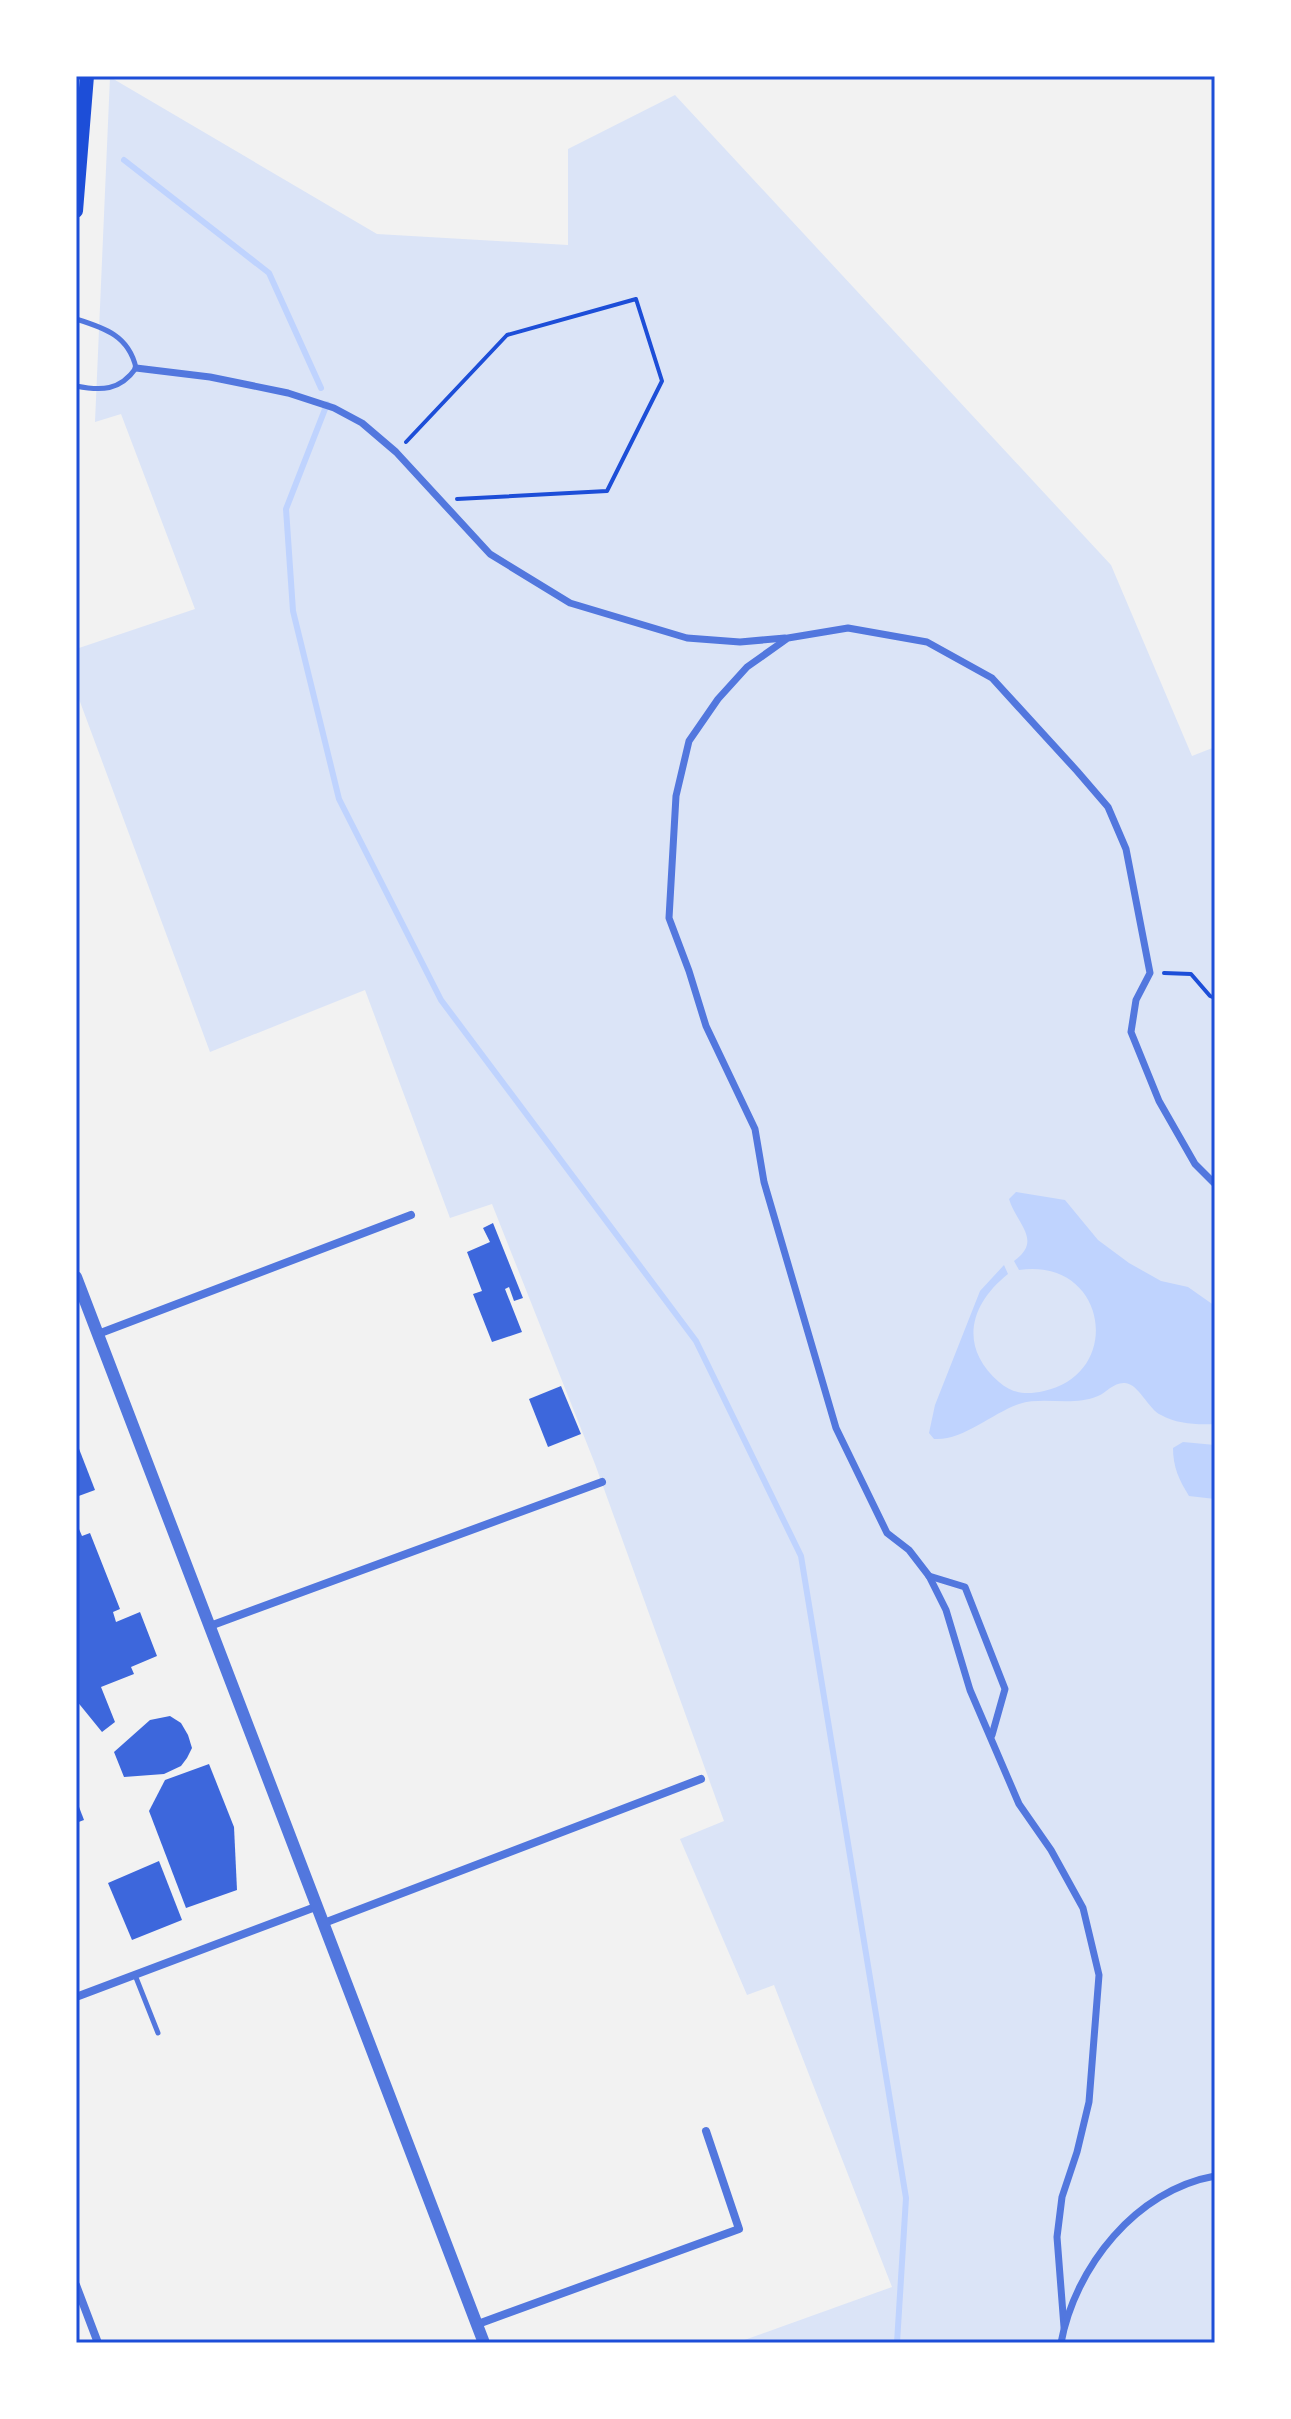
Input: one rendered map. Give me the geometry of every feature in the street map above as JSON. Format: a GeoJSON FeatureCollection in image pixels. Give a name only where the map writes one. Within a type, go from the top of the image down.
{"type":"FeatureCollection","features":[{"type":"Feature","properties":{"kind":"main road"},"geometry":{"type":"LineString","coordinates":[[76,211],[87,76]]}},
{"type":"Feature","properties":{"kind":"street"},"geometry":{"type":"LineString","coordinates":[[136,368],[250,384],[334,408],[362,423],[396,452],[490,554],[570,603],[687,638],[740,642],[848,628],[927,642],[992,678],[1108,807],[1126,849],[1150,973],[1136,1000],[1131,1032],[1159,1101],[1195,1164],[1215,1184]]}},
{"type":"Feature","properties":{"kind":"street"},"geometry":{"type":"LineString","coordinates":[[788,638],[747,667],[718,699],[689,741],[676,796],[669,918],[706,1026],[755,1129],[764,1182],[836,1428],[887,1533],[909,1550],[929,1576],[946,1610],[970,1690],[992,1735],[1019,1804],[1051,1850],[1083,1908],[1099,1975],[1089,2102],[1062,2197],[1057,2237],[1064,2327]]}},
{"type":"Feature","properties":{"kind":"street"},"geometry":{"type":"LineString","coordinates":[[98,1334],[411,1215]]}},
{"type":"Feature","properties":{"kind":"street"},"geometry":{"type":"LineString","coordinates":[[76,1277],[485,2343]]}},
{"type":"Feature","properties":{"kind":"street"},"geometry":{"type":"LineString","coordinates":[[210,1626],[602,1482]]}},
{"type":"Feature","properties":{"kind":"street"},"geometry":{"type":"LineString","coordinates":[[929,1576],[965,1587],[1005,1689],[992,1735]]}},
{"type":"Feature","properties":{"kind":"street"},"geometry":{"type":"LineString","coordinates":[[324,1923],[701,1779]]}},
{"type":"Feature","properties":{"kind":"street"},"geometry":{"type":"LineString","coordinates":[[76,1997],[318,1906]]}},
{"type":"Feature","properties":{"kind":"street"},"geometry":{"type":"LineString","coordinates":[[478,2324],[739,2229],[706,2131]]}},
{"type":"Feature","properties":{"kind":"street"},"geometry":{"type":"LineString","coordinates":[[1061,2343],[1078,2286],[1101,2249],[1131,2218],[1167,2194],[1215,2176]]}},
{"type":"Feature","properties":{"kind":"street"},"geometry":{"type":"LineString","coordinates":[[76,2285],[98,2343]]}},
{"type":"Feature","properties":{"kind":"lane"},"geometry":{"type":"LineString","coordinates":[[76,319],[106,328],[122,340],[133,352],[136,368],[127,381],[111,389],[76,386]]}},
{"type":"Feature","properties":{"kind":"lane"},"geometry":{"type":"LineString","coordinates":[[135,1975],[158,2033]]}},
{"type":"Feature","properties":{"kind":"path"},"geometry":{"type":"LineString","coordinates":[[396,452],[507,335],[636,299],[662,381],[607,491],[440,500]]}},
{"type":"Feature","properties":{"kind":"path"},"geometry":{"type":"LineString","coordinates":[[1150,973],[1191,974],[1215,998]]}},
{"type":"Feature","properties":{"kind":"shaded area"},"geometry":{"type":"Polygon","coordinates":[[[110,77],[377,234],[568,245],[568,149],[675,95],[1111,565],[1192,756],[1215,747],[1215,2343],[736,2343],[892,2287],[774,1985],[747,1995],[680,1839],[724,1821],[595,1464],[492,1204],[450,1218],[365,990],[210,1052],[76,691],[76,649],[195,609],[121,414],[95,422],[110,77]]]}},
{"type":"Feature","properties":{"kind":"water"},"geometry":{"type":"Polygon","coordinates":[[[1016,1192],[1065,1200],[1098,1240],[1129,1263],[1161,1281],[1188,1287],[1215,1306],[1215,1424],[1187,1423],[1167,1418],[1156,1412],[1130,1384],[1121,1383],[1088,1399],[1019,1404],[956,1436],[934,1439],[929,1433],[935,1405],[980,1291],[1004,1265],[1008,1274],[985,1299],[974,1326],[978,1355],[999,1382],[1015,1391],[1031,1393],[1070,1380],[1087,1363],[1095,1341],[1095,1319],[1087,1298],[1071,1281],[1049,1271],[1019,1270],[1014,1261],[1027,1246],[1025,1232],[1009,1199],[1016,1192]]]}},
{"type":"Feature","properties":{"kind":"water"},"geometry":{"type":"Polygon","coordinates":[[[1183,1442],[1215,1445],[1215,1499],[1189,1496],[1185,1490],[1173,1455],[1173,1448],[1183,1442]]]}},
{"type":"Feature","properties":{"kind":"building"},"geometry":{"type":"Polygon","coordinates":[[[493,1223],[523,1298],[514,1301],[509,1287],[505,1289],[522,1332],[492,1342],[473,1294],[482,1291],[467,1252],[490,1242],[483,1228],[493,1223]]]}},
{"type":"Feature","properties":{"kind":"building"},"geometry":{"type":"Polygon","coordinates":[[[561,1386],[581,1434],[548,1447],[529,1399],[561,1386]]]}},
{"type":"Feature","properties":{"kind":"building"},"geometry":{"type":"Polygon","coordinates":[[[76,1441],[95,1490],[76,1497],[76,1441]]]}},
{"type":"Feature","properties":{"kind":"building"},"geometry":{"type":"Polygon","coordinates":[[[76,1522],[82,1536],[90,1533],[120,1609],[113,1612],[116,1622],[140,1612],[157,1656],[131,1667],[134,1674],[101,1687],[115,1722],[102,1732],[76,1700],[76,1522]]]}},
{"type":"Feature","properties":{"kind":"building"},"geometry":{"type":"Polygon","coordinates":[[[170,1716],[181,1723],[192,1748],[181,1766],[164,1774],[124,1777],[114,1752],[150,1720],[170,1716]]]}},
{"type":"Feature","properties":{"kind":"building"},"geometry":{"type":"Polygon","coordinates":[[[209,1764],[234,1827],[237,1890],[186,1908],[149,1811],[165,1780],[209,1764]]]}},
{"type":"Feature","properties":{"kind":"building"},"geometry":{"type":"Polygon","coordinates":[[[76,1799],[84,1820],[76,1823],[76,1799]]]}},
{"type":"Feature","properties":{"kind":"building"},"geometry":{"type":"Polygon","coordinates":[[[159,1861],[182,1920],[132,1940],[108,1883],[159,1861]]]}},
{"type":"Feature","properties":{"kind":"waterway"},"geometry":{"type":"LineString","coordinates":[[124,160],[269,273],[321,388]]}},
{"type":"Feature","properties":{"kind":"waterway"},"geometry":{"type":"LineString","coordinates":[[327,404],[286,509],[293,611],[339,799],[441,1000],[696,1341],[801,1556],[906,2198],[897,2343]]}}]}
